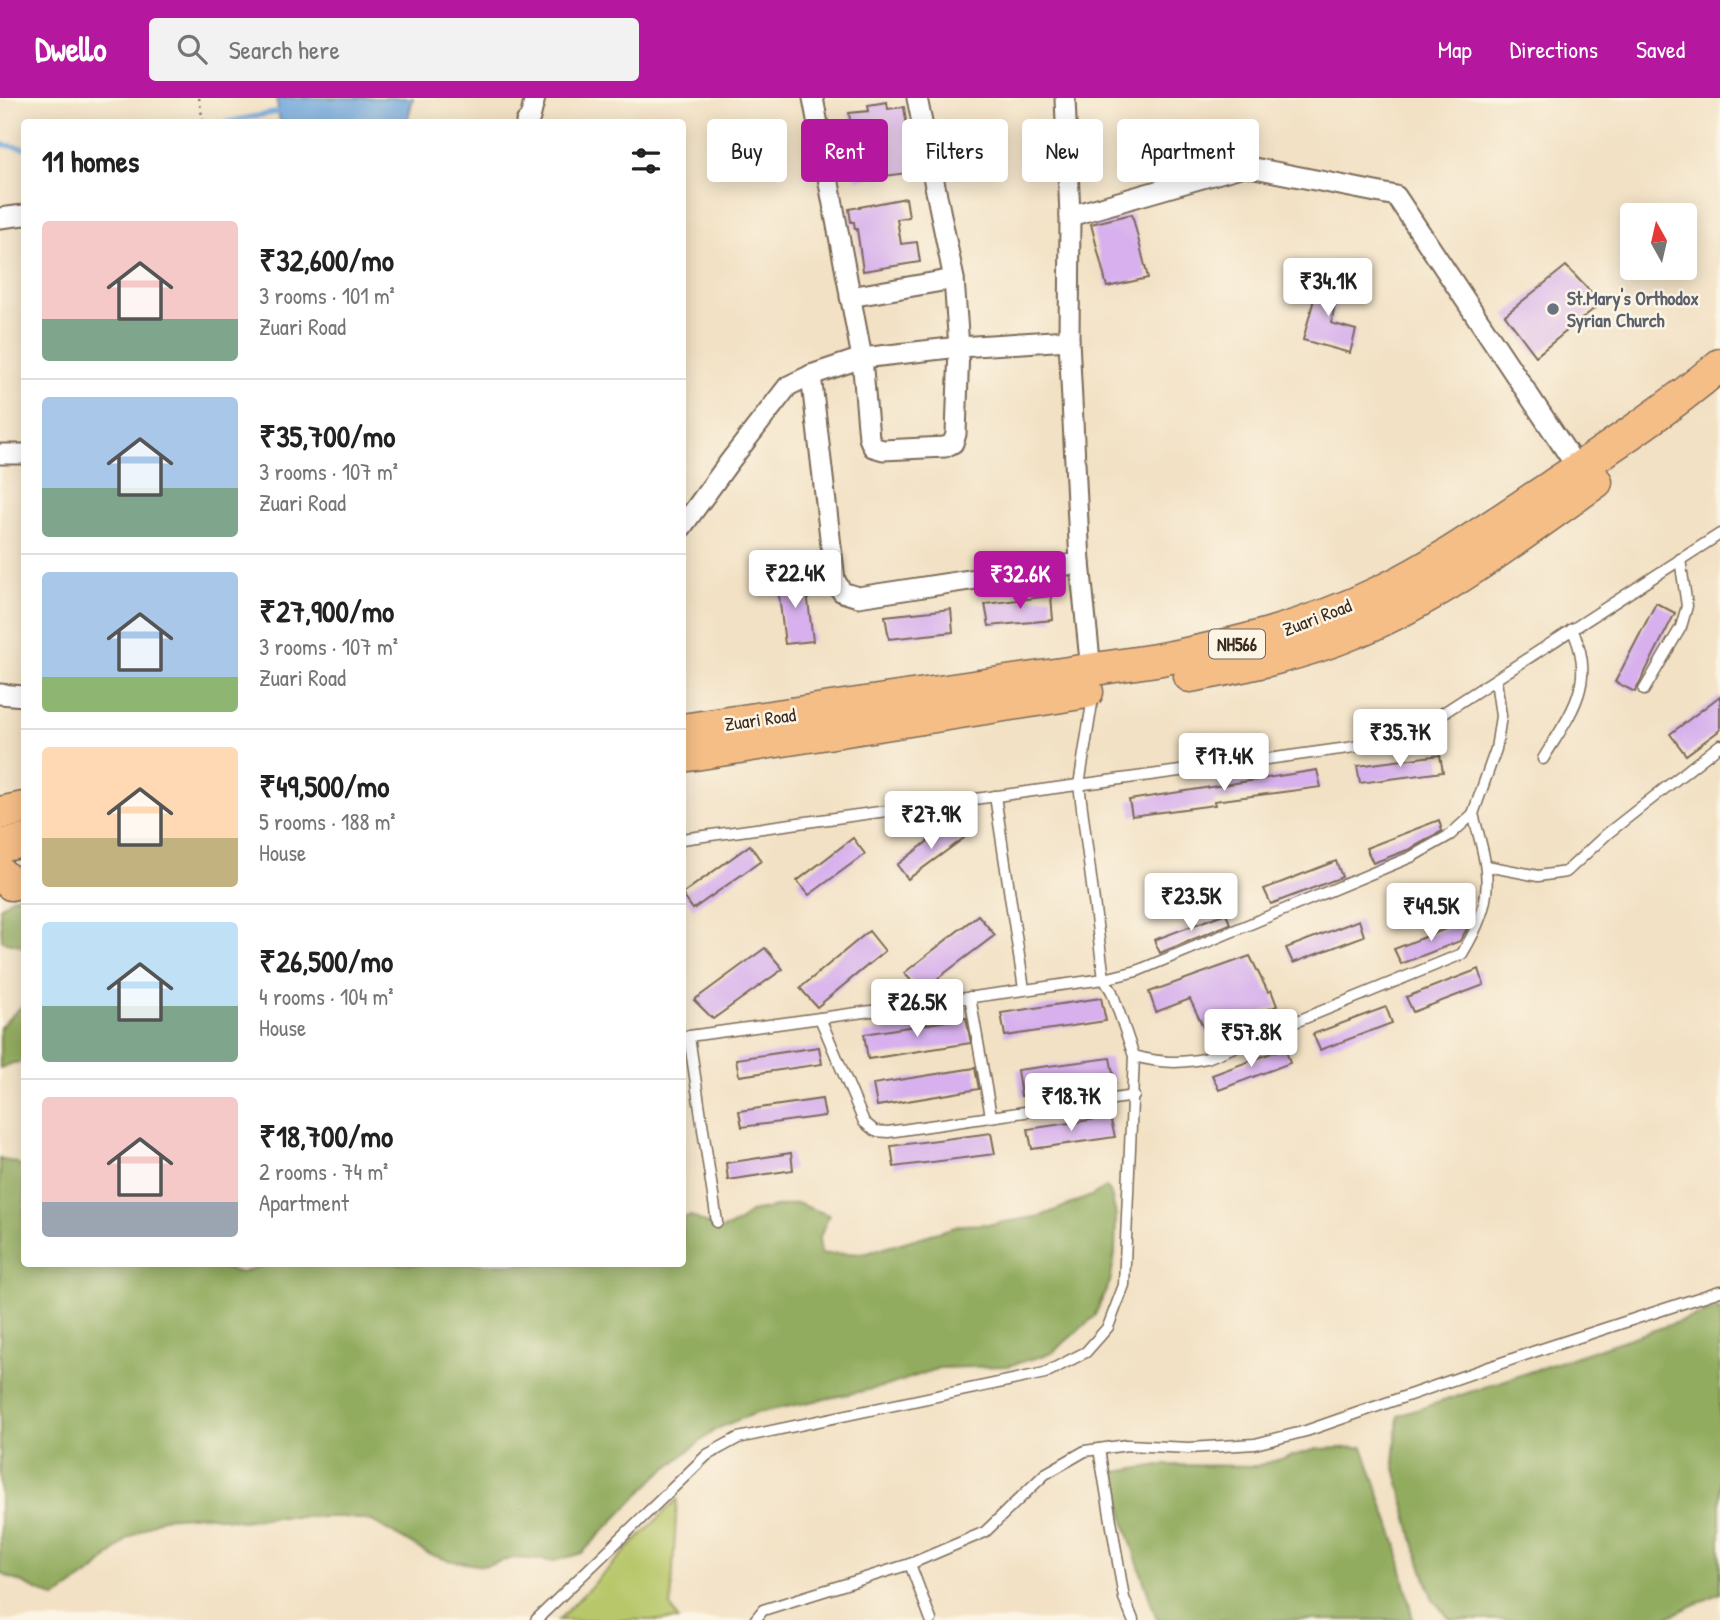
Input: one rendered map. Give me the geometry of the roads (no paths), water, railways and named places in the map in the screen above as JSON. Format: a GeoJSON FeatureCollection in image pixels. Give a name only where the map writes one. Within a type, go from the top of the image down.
{"type":"FeatureCollection","features":[{"type":"Feature","properties":{"kind":"highway","name":"Zuari Road"},"geometry":{"type":"LineString","coordinates":[[686,755],[1092,681],[1299,625],[1379,593],[1442,559],[1578,469],[1691,390],[1720,365]]}},
{"type":"Feature","properties":{"kind":"highway","name":"Zuari Road"},"geometry":{"type":"LineString","coordinates":[[686,730],[1092,681],[1242,666],[1355,632],[1416,603],[1483,562],[1720,394]]}},
{"type":"Feature","properties":{"kind":"highway"},"geometry":{"type":"LineString","coordinates":[[0,813],[21,809]]}},
{"type":"Feature","properties":{"kind":"highway"},"geometry":{"type":"LineString","coordinates":[[0,846],[21,842]]}},
{"type":"Feature","properties":{"kind":"street"},"geometry":{"type":"LineString","coordinates":[[529,119],[535,98]]}},
{"type":"Feature","properties":{"kind":"street"},"geometry":{"type":"LineString","coordinates":[[813,98],[862,358],[869,438],[873,446],[883,450],[945,447],[953,443],[956,434],[959,347],[954,279],[917,98]]}},
{"type":"Feature","properties":{"kind":"street"},"geometry":{"type":"LineString","coordinates":[[1065,98],[1070,216],[1069,340],[1080,563],[1092,681]]}},
{"type":"Feature","properties":{"kind":"street"},"geometry":{"type":"LineString","coordinates":[[1070,216],[1244,166],[1396,196],[1578,469]]}},
{"type":"Feature","properties":{"kind":"street"},"geometry":{"type":"LineString","coordinates":[[0,218],[21,215]]}},
{"type":"Feature","properties":{"kind":"street"},"geometry":{"type":"LineString","coordinates":[[850,297],[954,279]]}},
{"type":"Feature","properties":{"kind":"street"},"geometry":{"type":"LineString","coordinates":[[686,522],[788,386],[811,375],[862,358],[959,347],[1069,340]]}},
{"type":"Feature","properties":{"kind":"street"},"geometry":{"type":"LineString","coordinates":[[811,375],[835,580],[842,592],[858,597],[1080,563]]}},
{"type":"Feature","properties":{"kind":"street"},"geometry":{"type":"LineString","coordinates":[[0,454],[21,454]]}},
{"type":"Feature","properties":{"kind":"street"},"geometry":{"type":"LineString","coordinates":[[0,694],[21,696]]}},
{"type":"Feature","properties":{"kind":"lane"},"geometry":{"type":"LineString","coordinates":[[686,838],[1348,748],[1393,739],[1420,728],[1720,534]]}},
{"type":"Feature","properties":{"kind":"lane"},"geometry":{"type":"LineString","coordinates":[[1644,690],[1681,627],[1687,606],[1680,559]]}},
{"type":"Feature","properties":{"kind":"lane"},"geometry":{"type":"LineString","coordinates":[[1543,759],[1578,701],[1584,667],[1572,629]]}},
{"type":"Feature","properties":{"kind":"lane"},"geometry":{"type":"LineString","coordinates":[[717,1222],[686,1037],[1104,979],[1137,971],[1412,857],[1450,835],[1473,814],[1496,749],[1501,716],[1496,680]]}},
{"type":"Feature","properties":{"kind":"lane"},"geometry":{"type":"LineString","coordinates":[[536,1620],[707,1455],[738,1438],[1045,1373],[1086,1352],[1108,1327],[1124,1285],[1134,1056],[1112,992],[1104,979],[1079,785],[1092,681]]}},
{"type":"Feature","properties":{"kind":"lane"},"geometry":{"type":"LineString","coordinates":[[1487,866],[1538,876],[1566,872],[1608,833],[1720,745]]}},
{"type":"Feature","properties":{"kind":"lane"},"geometry":{"type":"LineString","coordinates":[[995,796],[1024,989]]}},
{"type":"Feature","properties":{"kind":"lane"},"geometry":{"type":"LineString","coordinates":[[1134,1056],[1156,1062],[1186,1063],[1207,1058],[1462,954],[1476,930],[1486,901],[1487,866],[1473,814]]}},
{"type":"Feature","properties":{"kind":"lane"},"geometry":{"type":"LineString","coordinates":[[970,997],[991,1116]]}},
{"type":"Feature","properties":{"kind":"lane"},"geometry":{"type":"LineString","coordinates":[[820,1018],[864,1122],[875,1131],[888,1132],[1134,1096]]}},
{"type":"Feature","properties":{"kind":"lane"},"geometry":{"type":"LineString","coordinates":[[755,1620],[763,1610],[910,1563],[985,1532],[1045,1474],[1085,1451],[1127,1445],[1189,1448],[1255,1444],[1306,1432],[1533,1352],[1720,1291]]}},
{"type":"Feature","properties":{"kind":"lane"},"geometry":{"type":"LineString","coordinates":[[1099,1449],[1124,1598],[1133,1620]]}},
{"type":"Feature","properties":{"kind":"lane"},"geometry":{"type":"LineString","coordinates":[[910,1563],[931,1620]]}},
{"type":"Feature","properties":{"kind":"water"},"geometry":{"type":"Polygon","coordinates":[[[276,98],[413,98],[408,119],[280,119],[276,98]]]}},
{"type":"Feature","properties":{"kind":"waterway"},"geometry":{"type":"LineString","coordinates":[[242,119],[278,112]]}},
{"type":"Feature","properties":{"kind":"waterway"},"geometry":{"type":"LineString","coordinates":[[0,144],[21,148]]}},
{"type":"Feature","properties":{"kind":"place","name":"St.Mary's Orthodox Syrian Church"},"geometry":{"type":"Point","coordinates":[1553,309]}}]}
